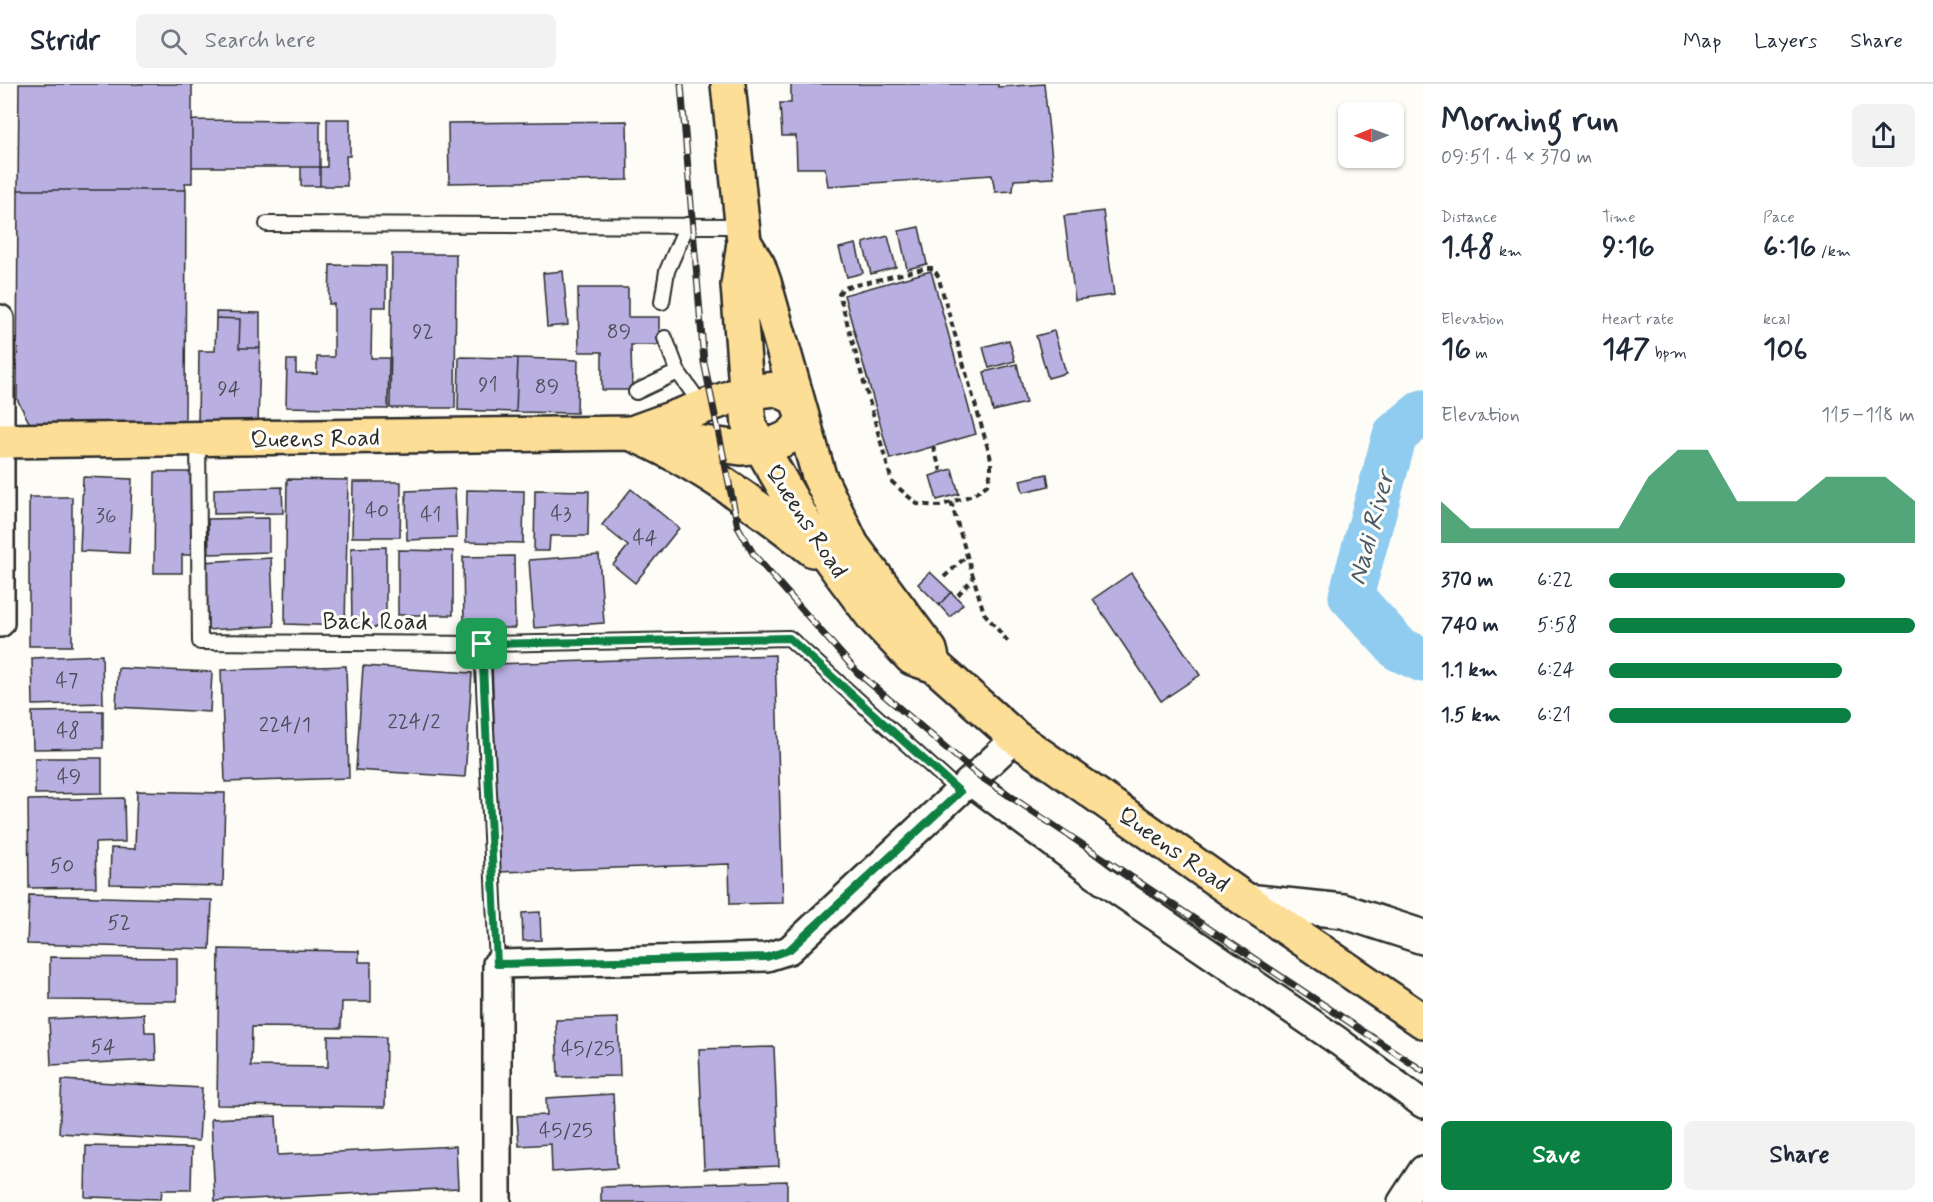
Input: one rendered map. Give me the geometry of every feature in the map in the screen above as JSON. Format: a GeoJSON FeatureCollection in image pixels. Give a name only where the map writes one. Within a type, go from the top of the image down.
{"type":"FeatureCollection","features":[{"type":"Feature","properties":{"kind":"main road"},"geometry":{"type":"LineString","coordinates":[[728,84],[743,234],[738,285],[746,392]]}},
{"type":"Feature","properties":{"kind":"main road"},"geometry":{"type":"LineString","coordinates":[[743,234],[764,282],[798,408]]}},
{"type":"Feature","properties":{"kind":"main road","name":"Queens Road"},"geometry":{"type":"LineString","coordinates":[[630,433],[746,392],[777,389],[798,408],[819,476],[852,545],[930,650],[935,666]]}},
{"type":"Feature","properties":{"kind":"main road","name":"Queens Road"},"geometry":{"type":"LineString","coordinates":[[746,392],[749,426],[807,527],[874,618],[912,658],[935,666],[1016,738],[1246,901],[1423,1021]]}},
{"type":"Feature","properties":{"kind":"main road","name":"Queens Road"},"geometry":{"type":"LineString","coordinates":[[1,441],[630,433],[741,448],[759,446],[793,436],[799,429],[798,408]]}},
{"type":"Feature","properties":{"kind":"main road"},"geometry":{"type":"LineString","coordinates":[[630,433],[682,456],[707,472],[838,570]]}},
{"type":"Feature","properties":{"kind":"street"},"geometry":{"type":"LineString","coordinates":[[0,320],[0,623]]}},
{"type":"Feature","properties":{"kind":"street"},"geometry":{"type":"LineString","coordinates":[[496,1202],[497,964],[767,957],[789,950],[1016,738]]}},
{"type":"Feature","properties":{"kind":"street"},"geometry":{"type":"LineString","coordinates":[[966,787],[1338,1041],[1423,1104]]}},
{"type":"Feature","properties":{"kind":"street"},"geometry":{"type":"LineString","coordinates":[[1246,901],[1343,911],[1423,937]]}},
{"type":"Feature","properties":{"kind":"street"},"geometry":{"type":"LineString","coordinates":[[1402,1202],[1423,1170]]}},
{"type":"Feature","properties":{"kind":"lane"},"geometry":{"type":"LineString","coordinates":[[267,224],[687,225],[743,234]]}},
{"type":"Feature","properties":{"kind":"lane"},"geometry":{"type":"LineString","coordinates":[[662,302],[667,271],[687,225]]}},
{"type":"Feature","properties":{"kind":"lane"},"geometry":{"type":"LineString","coordinates":[[665,338],[678,372],[704,408]]}},
{"type":"Feature","properties":{"kind":"lane"},"geometry":{"type":"LineString","coordinates":[[636,392],[678,372]]}},
{"type":"Feature","properties":{"kind":"lane","name":"Back Road"},"geometry":{"type":"LineString","coordinates":[[198,440],[200,642],[482,644],[789,638],[966,787]]}},
{"type":"Feature","properties":{"kind":"lane"},"geometry":{"type":"LineString","coordinates":[[482,644],[497,964]]}},
{"type":"Feature","properties":{"kind":"path"},"geometry":{"type":"LineString","coordinates":[[927,268],[933,268],[938,276],[991,466],[987,485],[973,495],[951,502],[939,506],[917,504],[892,482],[841,303],[839,294],[843,288],[927,268]]}},
{"type":"Feature","properties":{"kind":"path"},"geometry":{"type":"LineString","coordinates":[[933,447],[941,471]]}},
{"type":"Feature","properties":{"kind":"path"},"geometry":{"type":"LineString","coordinates":[[951,502],[984,613],[1010,644]]}},
{"type":"Feature","properties":{"kind":"path"},"geometry":{"type":"LineString","coordinates":[[944,577],[967,556]]}},
{"type":"Feature","properties":{"kind":"path"},"geometry":{"type":"LineString","coordinates":[[958,595],[974,578]]}},
{"type":"Feature","properties":{"kind":"building"},"geometry":{"type":"Polygon","coordinates":[[[19,84],[192,84],[192,183],[185,183],[186,190],[18,190],[19,84]]]}},
{"type":"Feature","properties":{"kind":"building"},"geometry":{"type":"Polygon","coordinates":[[[791,84],[998,84],[998,87],[1044,84],[1054,178],[1014,180],[1013,191],[995,192],[992,175],[828,186],[825,168],[797,168],[796,136],[782,136],[780,103],[791,103],[791,84]]]}},
{"type":"Feature","properties":{"kind":"building"},"geometry":{"type":"Polygon","coordinates":[[[327,119],[350,119],[350,156],[346,156],[347,186],[320,186],[320,167],[327,167],[327,119]]]}},
{"type":"Feature","properties":{"kind":"building"},"geometry":{"type":"Polygon","coordinates":[[[192,120],[320,121],[320,167],[192,167],[192,120]]]}},
{"type":"Feature","properties":{"kind":"building"},"geometry":{"type":"Polygon","coordinates":[[[627,121],[628,180],[449,183],[448,123],[627,121]]]}},
{"type":"Feature","properties":{"kind":"building"},"geometry":{"type":"Polygon","coordinates":[[[301,167],[320,167],[320,186],[301,186],[301,167]]]}},
{"type":"Feature","properties":{"kind":"building"},"geometry":{"type":"Polygon","coordinates":[[[18,190],[186,190],[185,421],[176,421],[176,435],[38,430],[30,424],[17,399],[18,190]]]}},
{"type":"Feature","properties":{"kind":"building"},"geometry":{"type":"Polygon","coordinates":[[[1103,211],[1114,295],[1075,300],[1064,216],[1103,211]]]}},
{"type":"Feature","properties":{"kind":"building"},"geometry":{"type":"Polygon","coordinates":[[[919,227],[927,264],[907,269],[899,231],[919,227]]]}},
{"type":"Feature","properties":{"kind":"building"},"geometry":{"type":"Polygon","coordinates":[[[888,236],[896,267],[871,274],[863,243],[888,236]]]}},
{"type":"Feature","properties":{"kind":"building"},"geometry":{"type":"Polygon","coordinates":[[[856,244],[863,273],[847,277],[839,248],[856,244]]]}},
{"type":"Feature","properties":{"kind":"building"},"geometry":{"type":"Polygon","coordinates":[[[392,254],[456,254],[455,408],[390,408],[392,254]]]}},
{"type":"Feature","properties":{"kind":"building"},"geometry":{"type":"Polygon","coordinates":[[[330,265],[386,266],[386,307],[372,307],[371,358],[389,358],[388,409],[286,407],[287,360],[296,360],[296,373],[317,374],[317,357],[334,357],[334,304],[329,304],[330,265]]]}},
{"type":"Feature","properties":{"kind":"building"},"geometry":{"type":"Polygon","coordinates":[[[563,271],[568,325],[547,327],[543,273],[563,271]]]}},
{"type":"Feature","properties":{"kind":"building"},"geometry":{"type":"Polygon","coordinates":[[[931,271],[976,434],[890,459],[844,295],[931,271]]]}},
{"type":"Feature","properties":{"kind":"building"},"geometry":{"type":"Polygon","coordinates":[[[578,288],[628,288],[628,317],[659,317],[659,345],[631,345],[632,390],[602,390],[602,352],[579,352],[578,288]]]}},
{"type":"Feature","properties":{"kind":"building"},"geometry":{"type":"Polygon","coordinates":[[[216,312],[260,313],[260,348],[239,348],[240,319],[216,318],[216,312]]]}},
{"type":"Feature","properties":{"kind":"building"},"geometry":{"type":"Polygon","coordinates":[[[216,318],[240,319],[239,348],[260,348],[258,427],[198,425],[199,351],[215,351],[216,318]]]}},
{"type":"Feature","properties":{"kind":"building"},"geometry":{"type":"Polygon","coordinates":[[[1054,331],[1066,373],[1048,378],[1036,336],[1054,331]]]}},
{"type":"Feature","properties":{"kind":"building"},"geometry":{"type":"Polygon","coordinates":[[[1009,340],[1015,361],[989,368],[983,347],[1009,340]]]}},
{"type":"Feature","properties":{"kind":"building"},"geometry":{"type":"Polygon","coordinates":[[[459,357],[518,358],[516,412],[458,410],[459,357]]]}},
{"type":"Feature","properties":{"kind":"building"},"geometry":{"type":"Polygon","coordinates":[[[518,358],[578,360],[577,413],[516,412],[518,358]]]}},
{"type":"Feature","properties":{"kind":"building"},"geometry":{"type":"Polygon","coordinates":[[[1017,364],[1026,403],[993,411],[984,372],[1017,364]]]}},
{"type":"Feature","properties":{"kind":"building"},"geometry":{"type":"Polygon","coordinates":[[[952,469],[959,494],[937,500],[930,476],[952,469]]]}},
{"type":"Feature","properties":{"kind":"building"},"geometry":{"type":"Polygon","coordinates":[[[155,472],[195,472],[194,555],[182,555],[182,573],[154,573],[155,472]]]}},
{"type":"Feature","properties":{"kind":"building"},"geometry":{"type":"Polygon","coordinates":[[[1047,474],[1049,486],[1023,492],[1020,480],[1047,474]]]}},
{"type":"Feature","properties":{"kind":"building"},"geometry":{"type":"Polygon","coordinates":[[[83,477],[132,479],[129,553],[80,551],[83,477]]]}},
{"type":"Feature","properties":{"kind":"building"},"geometry":{"type":"Polygon","coordinates":[[[287,479],[348,480],[345,626],[285,624],[287,479]]]}},
{"type":"Feature","properties":{"kind":"building"},"geometry":{"type":"Polygon","coordinates":[[[353,482],[401,482],[400,537],[352,537],[353,482]]]}},
{"type":"Feature","properties":{"kind":"building"},"geometry":{"type":"Polygon","coordinates":[[[282,487],[283,513],[214,514],[214,489],[282,487]]]}},
{"type":"Feature","properties":{"kind":"building"},"geometry":{"type":"Polygon","coordinates":[[[455,489],[457,538],[407,540],[406,491],[455,489]]]}},
{"type":"Feature","properties":{"kind":"building"},"geometry":{"type":"Polygon","coordinates":[[[631,489],[679,528],[635,583],[613,565],[628,546],[602,525],[631,489]]]}},
{"type":"Feature","properties":{"kind":"building"},"geometry":{"type":"Polygon","coordinates":[[[467,490],[524,491],[523,543],[466,542],[467,490]]]}},
{"type":"Feature","properties":{"kind":"building"},"geometry":{"type":"Polygon","coordinates":[[[535,490],[589,491],[588,536],[550,536],[549,551],[534,551],[535,490]]]}},
{"type":"Feature","properties":{"kind":"building"},"geometry":{"type":"Polygon","coordinates":[[[29,497],[72,497],[72,646],[29,646],[29,497]]]}},
{"type":"Feature","properties":{"kind":"building"},"geometry":{"type":"Polygon","coordinates":[[[269,518],[269,552],[209,554],[208,519],[269,518]]]}},
{"type":"Feature","properties":{"kind":"building"},"geometry":{"type":"Polygon","coordinates":[[[386,547],[386,627],[352,628],[351,548],[386,547]]]}},
{"type":"Feature","properties":{"kind":"building"},"geometry":{"type":"Polygon","coordinates":[[[398,550],[453,551],[453,615],[398,615],[398,550]]]}},
{"type":"Feature","properties":{"kind":"building"},"geometry":{"type":"Polygon","coordinates":[[[599,555],[604,623],[534,628],[529,560],[599,555]]]}},
{"type":"Feature","properties":{"kind":"building"},"geometry":{"type":"Polygon","coordinates":[[[514,556],[515,628],[464,628],[463,557],[514,556]]]}},
{"type":"Feature","properties":{"kind":"building"},"geometry":{"type":"Polygon","coordinates":[[[271,558],[274,626],[206,630],[202,562],[271,558]]]}},
{"type":"Feature","properties":{"kind":"building"},"geometry":{"type":"Polygon","coordinates":[[[930,572],[951,592],[939,605],[918,584],[930,572]]]}},
{"type":"Feature","properties":{"kind":"building"},"geometry":{"type":"Polygon","coordinates":[[[1131,573],[1200,675],[1161,701],[1093,599],[1131,573]]]}},
{"type":"Feature","properties":{"kind":"building"},"geometry":{"type":"Polygon","coordinates":[[[951,592],[963,604],[950,617],[939,605],[951,592]]]}},
{"type":"Feature","properties":{"kind":"building"},"geometry":{"type":"Polygon","coordinates":[[[102,655],[103,703],[33,705],[32,658],[102,655]]]}},
{"type":"Feature","properties":{"kind":"building"},"geometry":{"type":"Polygon","coordinates":[[[775,655],[783,903],[730,904],[729,864],[499,872],[492,664],[775,655]]]}},
{"type":"Feature","properties":{"kind":"building"},"geometry":{"type":"Polygon","coordinates":[[[346,666],[349,778],[225,782],[221,670],[346,666]]]}},
{"type":"Feature","properties":{"kind":"building"},"geometry":{"type":"Polygon","coordinates":[[[363,666],[472,673],[465,777],[356,770],[363,666]]]}},
{"type":"Feature","properties":{"kind":"building"},"geometry":{"type":"Polygon","coordinates":[[[118,668],[212,672],[210,712],[116,707],[118,668]]]}},
{"type":"Feature","properties":{"kind":"building"},"geometry":{"type":"Polygon","coordinates":[[[103,711],[103,748],[33,749],[32,712],[103,711]]]}},
{"type":"Feature","properties":{"kind":"building"},"geometry":{"type":"Polygon","coordinates":[[[35,758],[102,758],[102,793],[35,794],[35,758]]]}},
{"type":"Feature","properties":{"kind":"building"},"geometry":{"type":"Polygon","coordinates":[[[137,791],[225,793],[223,886],[110,884],[111,848],[135,849],[137,791]]]}},
{"type":"Feature","properties":{"kind":"building"},"geometry":{"type":"Polygon","coordinates":[[[124,798],[125,842],[95,843],[96,887],[29,888],[28,800],[124,798]]]}},
{"type":"Feature","properties":{"kind":"building"},"geometry":{"type":"Polygon","coordinates":[[[29,895],[212,900],[210,949],[27,944],[29,895]]]}},
{"type":"Feature","properties":{"kind":"building"},"geometry":{"type":"Polygon","coordinates":[[[540,912],[541,940],[523,941],[522,913],[540,912]]]}},
{"type":"Feature","properties":{"kind":"building"},"geometry":{"type":"Polygon","coordinates":[[[219,949],[359,951],[359,962],[371,962],[371,1002],[342,1002],[341,1028],[252,1027],[251,1066],[328,1067],[328,1036],[386,1037],[385,1107],[217,1105],[219,949]]]}},
{"type":"Feature","properties":{"kind":"building"},"geometry":{"type":"Polygon","coordinates":[[[50,957],[177,958],[177,1001],[50,1000],[50,957]]]}},
{"type":"Feature","properties":{"kind":"building"},"geometry":{"type":"Polygon","coordinates":[[[144,1014],[145,1032],[155,1032],[156,1060],[51,1065],[49,1019],[144,1014]]]}},
{"type":"Feature","properties":{"kind":"building"},"geometry":{"type":"Polygon","coordinates":[[[618,1018],[620,1076],[558,1077],[556,1020],[618,1018]]]}},
{"type":"Feature","properties":{"kind":"building"},"geometry":{"type":"Polygon","coordinates":[[[774,1047],[779,1166],[704,1169],[699,1049],[774,1047]]]}},
{"type":"Feature","properties":{"kind":"building"},"geometry":{"type":"Polygon","coordinates":[[[62,1080],[202,1088],[199,1141],[59,1133],[62,1080]]]}},
{"type":"Feature","properties":{"kind":"building"},"geometry":{"type":"Polygon","coordinates":[[[613,1094],[617,1168],[552,1172],[551,1144],[519,1146],[517,1116],[547,1115],[546,1098],[613,1094]]]}},
{"type":"Feature","properties":{"kind":"building"},"geometry":{"type":"Polygon","coordinates":[[[276,1116],[278,1155],[456,1146],[458,1188],[215,1201],[211,1119],[276,1116]]]}},
{"type":"Feature","properties":{"kind":"building"},"geometry":{"type":"Polygon","coordinates":[[[86,1146],[192,1148],[191,1190],[162,1190],[161,1199],[85,1197],[86,1146]]]}},
{"type":"Feature","properties":{"kind":"building"},"geometry":{"type":"Polygon","coordinates":[[[787,1181],[787,1202],[601,1202],[601,1187],[787,1181]]]}},
{"type":"Feature","properties":{"kind":"waterway","name":"Nadi River"},"geometry":{"type":"LineString","coordinates":[[1423,412],[1395,435],[1351,596],[1399,649],[1423,660]]}},
{"type":"Feature","properties":{"kind":"railway"},"geometry":{"type":"LineString","coordinates":[[681,84],[704,362],[738,527],[754,555],[858,673],[978,775],[1423,1071]]}},
{"type":"Feature","properties":{"kind":"route"},"geometry":{"type":"LineString","coordinates":[[789,638],[960,792],[789,950],[767,957],[497,964],[482,644],[789,638]]}}]}
